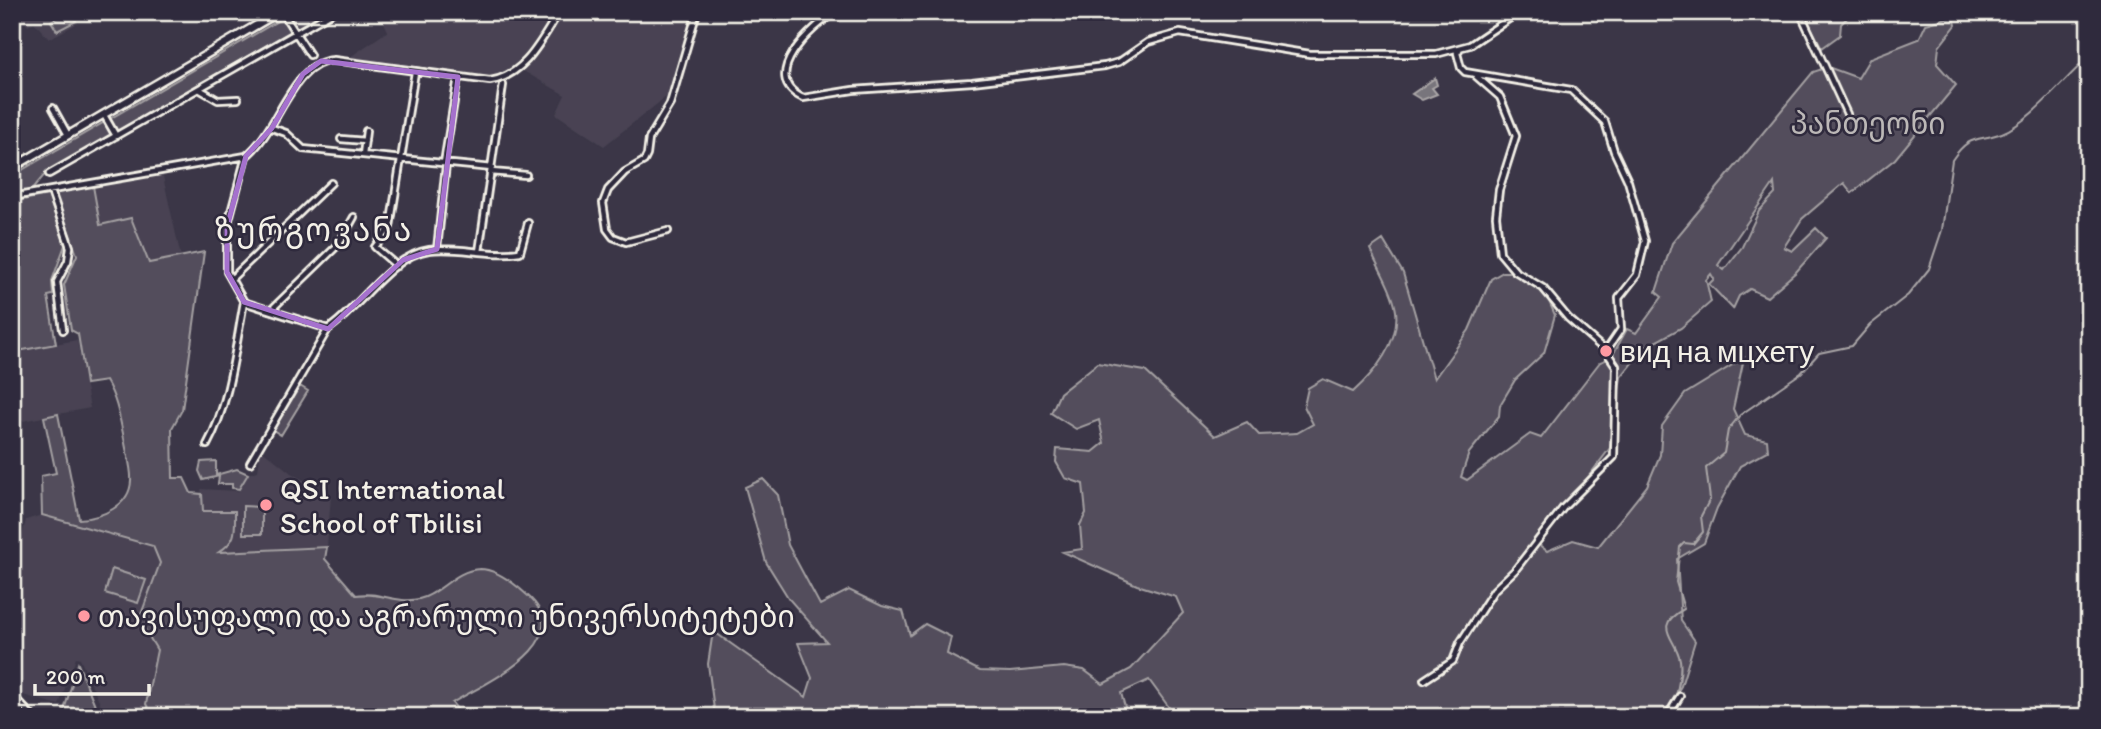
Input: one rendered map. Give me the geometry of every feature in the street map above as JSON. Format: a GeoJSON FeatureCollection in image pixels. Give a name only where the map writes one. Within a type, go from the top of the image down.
{"type":"FeatureCollection","features":[{"type":"Feature","properties":{"kind":"main road"},"geometry":{"type":"LineString","coordinates":[[12,168],[264,17],[280,12]]}},
{"type":"Feature","properties":{"kind":"street"},"geometry":{"type":"LineString","coordinates":[[280,12],[310,55]]}},
{"type":"Feature","properties":{"kind":"street"},"geometry":{"type":"LineString","coordinates":[[49,174],[333,12]]}},
{"type":"Feature","properties":{"kind":"street"},"geometry":{"type":"LineString","coordinates":[[207,446],[215,430],[244,302],[227,272],[227,227],[246,156],[271,128],[303,74],[321,61],[334,60],[490,81],[513,73],[537,48],[559,12]]}},
{"type":"Feature","properties":{"kind":"street"},"geometry":{"type":"LineString","coordinates":[[668,231],[626,242],[612,237],[607,229],[603,203],[625,172],[644,162],[648,155],[649,139],[670,104],[696,12]]}},
{"type":"Feature","properties":{"kind":"street"},"geometry":{"type":"LineString","coordinates":[[836,12],[820,23],[787,62],[785,79],[788,86],[803,98],[853,90],[972,82],[1105,66],[1119,62],[1148,42],[1180,33],[1277,51],[1310,54],[1425,55],[1479,41],[1519,12]]}},
{"type":"Feature","properties":{"kind":"street"},"geometry":{"type":"LineString","coordinates":[[1800,12],[1847,114]]}},
{"type":"Feature","properties":{"kind":"street"},"geometry":{"type":"LineString","coordinates":[[1424,680],[1453,662],[1460,643],[1494,590],[1515,570],[1563,508],[1614,457],[1613,402],[1617,372],[1606,351],[1568,318],[1543,288],[1515,271],[1500,253],[1496,216],[1499,190],[1516,136],[1500,97],[1476,76],[1461,68],[1457,53],[1460,48]]}},
{"type":"Feature","properties":{"kind":"street"},"geometry":{"type":"LineString","coordinates":[[397,266],[375,247],[390,228],[415,72]]}},
{"type":"Feature","properties":{"kind":"street"},"geometry":{"type":"LineString","coordinates":[[1476,76],[1571,90],[1608,128],[1614,151],[1628,181],[1645,241],[1637,275],[1619,298],[1620,329],[1606,351]]}},
{"type":"Feature","properties":{"kind":"street"},"geometry":{"type":"LineString","coordinates":[[437,249],[445,164],[458,77]]}},
{"type":"Feature","properties":{"kind":"street"},"geometry":{"type":"LineString","coordinates":[[479,252],[503,85]]}},
{"type":"Feature","properties":{"kind":"street"},"geometry":{"type":"LineString","coordinates":[[199,89],[218,100],[238,99]]}},
{"type":"Feature","properties":{"kind":"street"},"geometry":{"type":"LineString","coordinates":[[53,108],[68,135]]}},
{"type":"Feature","properties":{"kind":"street"},"geometry":{"type":"LineString","coordinates":[[104,114],[116,136]]}},
{"type":"Feature","properties":{"kind":"street"},"geometry":{"type":"LineString","coordinates":[[271,128],[286,133],[303,149],[526,175]]}},
{"type":"Feature","properties":{"kind":"street"},"geometry":{"type":"LineString","coordinates":[[363,155],[366,131]]}},
{"type":"Feature","properties":{"kind":"street"},"geometry":{"type":"LineString","coordinates":[[341,139],[365,141]]}},
{"type":"Feature","properties":{"kind":"street"},"geometry":{"type":"LineString","coordinates":[[12,197],[246,156]]}},
{"type":"Feature","properties":{"kind":"street"},"geometry":{"type":"LineString","coordinates":[[231,279],[331,183]]}},
{"type":"Feature","properties":{"kind":"street"},"geometry":{"type":"LineString","coordinates":[[51,191],[70,247],[68,261],[57,282],[63,330]]}},
{"type":"Feature","properties":{"kind":"street"},"geometry":{"type":"LineString","coordinates":[[271,310],[339,244],[354,217]]}},
{"type":"Feature","properties":{"kind":"street"},"geometry":{"type":"LineString","coordinates":[[250,463],[328,329],[397,266],[421,252],[437,249],[520,252],[528,223]]}},
{"type":"Feature","properties":{"kind":"street"},"geometry":{"type":"LineString","coordinates":[[244,302],[328,329]]}},
{"type":"Feature","properties":{"kind":"street"},"geometry":{"type":"LineString","coordinates":[[12,695],[33,717]]}},
{"type":"Feature","properties":{"kind":"street"},"geometry":{"type":"LineString","coordinates":[[1667,717],[1680,696]]}},
{"type":"Feature","properties":{"kind":"highlighted area"},"geometry":{"type":"Polygon","coordinates":[[[321,61],[458,77],[437,249],[403,260],[328,329],[244,302],[227,272],[227,227],[246,156],[272,128],[303,74],[321,61]]]}},
{"type":"Feature","properties":{"kind":"shaded area"},"geometry":{"type":"Polygon","coordinates":[[[12,12],[47,12],[51,18],[63,12],[72,12],[78,23],[49,39],[34,22],[28,26],[24,21],[15,26],[12,12]]]}},
{"type":"Feature","properties":{"kind":"shaded area"},"geometry":{"type":"Polygon","coordinates":[[[379,12],[556,12],[522,62],[507,73],[492,78],[356,61],[350,57],[388,31],[379,12]]]}},
{"type":"Feature","properties":{"kind":"shaded area"},"geometry":{"type":"Polygon","coordinates":[[[561,12],[694,12],[671,93],[604,146],[556,114],[565,95],[520,69],[537,51],[561,12]]]}},
{"type":"Feature","properties":{"kind":"shaded area"},"geometry":{"type":"Polygon","coordinates":[[[1435,78],[1437,85],[1432,88],[1437,94],[1422,100],[1412,94],[1435,78]]]}},
{"type":"Feature","properties":{"kind":"shaded area"},"geometry":{"type":"Polygon","coordinates":[[[162,172],[181,257],[149,263],[131,219],[100,225],[93,186],[162,172]]]}},
{"type":"Feature","properties":{"kind":"shaded area"},"geometry":{"type":"Polygon","coordinates":[[[77,340],[90,408],[12,423],[12,352],[77,340]]]}},
{"type":"Feature","properties":{"kind":"shaded area","name":"QSI International School of Tbilisi"},"geometry":{"type":"Polygon","coordinates":[[[261,449],[291,473],[331,496],[327,547],[208,552],[201,489],[238,491],[248,474],[258,471],[261,449]]]}},
{"type":"Feature","properties":{"kind":"shaded area","name":"თავისუფალი და აგრარული უნივერსიტეტები"},"geometry":{"type":"Polygon","coordinates":[[[42,515],[153,545],[160,563],[139,620],[157,650],[146,703],[153,717],[106,717],[80,659],[76,658],[59,705],[12,692],[12,537],[14,532],[22,535],[26,520],[42,515]]]}},
{"type":"Feature","properties":{"kind":"green space"},"geometry":{"type":"Polygon","coordinates":[[[72,12],[76,21],[57,31],[51,21],[72,12]]]}},
{"type":"Feature","properties":{"kind":"green space"},"geometry":{"type":"Polygon","coordinates":[[[293,12],[324,12],[46,173],[30,192],[12,194],[12,176],[293,12]]]}},
{"type":"Feature","properties":{"kind":"green space"},"geometry":{"type":"Polygon","coordinates":[[[1803,12],[1872,12],[1872,15],[1850,15],[1841,24],[1840,35],[1822,48],[1803,12]]]}},
{"type":"Feature","properties":{"kind":"green space","name":"პანთეონი"},"geometry":{"type":"Polygon","coordinates":[[[1954,16],[1956,25],[1939,47],[1937,64],[1956,85],[1895,159],[1852,193],[1844,183],[1802,219],[1784,247],[1792,251],[1816,228],[1826,238],[1796,272],[1767,297],[1750,289],[1739,296],[1733,309],[1709,284],[1714,279],[1711,274],[1706,280],[1711,302],[1681,328],[1644,348],[1621,377],[1610,448],[1533,540],[1547,551],[1573,540],[1598,547],[1647,486],[1660,455],[1662,426],[1685,394],[1744,358],[1733,409],[1745,435],[1767,440],[1768,451],[1740,466],[1717,508],[1704,543],[1677,559],[1681,621],[1695,641],[1681,686],[1662,717],[1176,717],[1149,680],[1121,693],[1125,707],[1136,717],[1115,717],[1111,713],[1099,717],[715,717],[708,664],[713,631],[806,697],[812,678],[798,643],[827,642],[789,599],[766,562],[745,487],[763,479],[778,495],[788,545],[820,605],[849,590],[882,606],[903,611],[910,635],[925,624],[951,637],[947,654],[980,671],[1010,672],[1064,667],[1084,670],[1103,684],[1131,669],[1183,613],[1176,597],[1137,585],[1063,552],[1082,549],[1080,525],[1086,513],[1083,484],[1065,478],[1056,462],[1057,449],[1093,452],[1104,443],[1099,420],[1076,429],[1051,413],[1060,393],[1098,363],[1145,371],[1215,436],[1247,422],[1259,435],[1297,433],[1313,424],[1304,406],[1308,388],[1323,379],[1353,392],[1377,366],[1390,345],[1396,311],[1389,287],[1370,249],[1383,240],[1403,273],[1434,379],[1469,330],[1491,279],[1503,272],[1527,276],[1544,290],[1555,315],[1544,353],[1515,380],[1500,405],[1499,416],[1469,453],[1461,477],[1467,480],[1530,434],[1541,438],[1600,362],[1611,358],[1627,329],[1636,333],[1662,297],[1656,292],[1672,243],[1813,72],[1828,67],[1858,78],[1870,58],[1919,39],[1926,24],[1954,16]],[[1774,183],[1718,265],[1724,270],[1742,247],[1759,211],[1775,194],[1774,183]]]}},
{"type":"Feature","properties":{"kind":"green space"},"geometry":{"type":"Polygon","coordinates":[[[93,186],[100,225],[131,218],[149,263],[204,252],[182,410],[172,428],[173,478],[184,478],[191,493],[202,494],[203,511],[235,511],[234,535],[219,552],[327,547],[325,559],[356,595],[403,600],[427,596],[471,570],[486,570],[517,587],[541,612],[543,629],[536,644],[523,659],[452,703],[464,717],[153,717],[146,704],[157,650],[139,620],[160,563],[153,546],[42,515],[41,476],[56,473],[44,417],[58,414],[79,519],[105,513],[120,504],[126,497],[131,481],[120,419],[110,389],[106,381],[86,384],[78,334],[71,330],[64,285],[77,255],[55,193],[93,186]]]}},
{"type":"Feature","properties":{"kind":"green space"},"geometry":{"type":"Polygon","coordinates":[[[48,195],[65,245],[52,281],[53,295],[48,296],[56,344],[12,352],[12,202],[48,195]]]}},
{"type":"Feature","properties":{"kind":"green space"},"geometry":{"type":"Polygon","coordinates":[[[300,386],[308,391],[281,435],[273,430],[300,386]]]}},
{"type":"Feature","properties":{"kind":"green space"},"geometry":{"type":"Polygon","coordinates":[[[216,461],[216,475],[237,469],[248,474],[239,489],[232,488],[232,484],[218,484],[219,476],[203,480],[199,471],[201,462],[216,461]]]}},
{"type":"Feature","properties":{"kind":"green space"},"geometry":{"type":"Polygon","coordinates":[[[243,506],[262,507],[262,534],[243,534],[243,506]]]}},
{"type":"Feature","properties":{"kind":"green space"},"geometry":{"type":"Polygon","coordinates":[[[112,569],[146,580],[138,603],[105,593],[112,569]]]}},
{"type":"Feature","properties":{"kind":"green space"},"geometry":{"type":"Polygon","coordinates":[[[78,664],[100,717],[62,717],[78,664]]]}},
{"type":"Feature","properties":{"kind":"waterway"},"geometry":{"type":"LineString","coordinates":[[1675,700],[1680,660],[1667,627],[1674,615],[1684,609],[1676,582],[1680,547],[1684,543],[1693,544],[1703,532],[1701,516],[1710,499],[1706,468],[1724,453],[1728,430],[1740,415],[1801,373],[1819,353],[1852,346],[1870,325],[1908,295],[1929,269],[1942,230],[1952,160],[1958,151],[1969,142],[1994,136],[2013,127],[2047,99],[2089,57]]}},
{"type":"Feature","properties":{"kind":"place","name":"вид на мцхету"},"geometry":{"type":"Point","coordinates":[1606,351]}},
{"type":"Feature","properties":{"kind":"place","name":"QSI International School of Tbilisi"},"geometry":{"type":"Point","coordinates":[266,505]}},
{"type":"Feature","properties":{"kind":"place","name":"თავისუფალი და აგრარული უნივერსიტეტები"},"geometry":{"type":"Point","coordinates":[84,616]}},
{"type":"Feature","properties":{"kind":"district","name":"ზურგოვანა"},"geometry":{"type":"Point","coordinates":[314,230]}}]}
